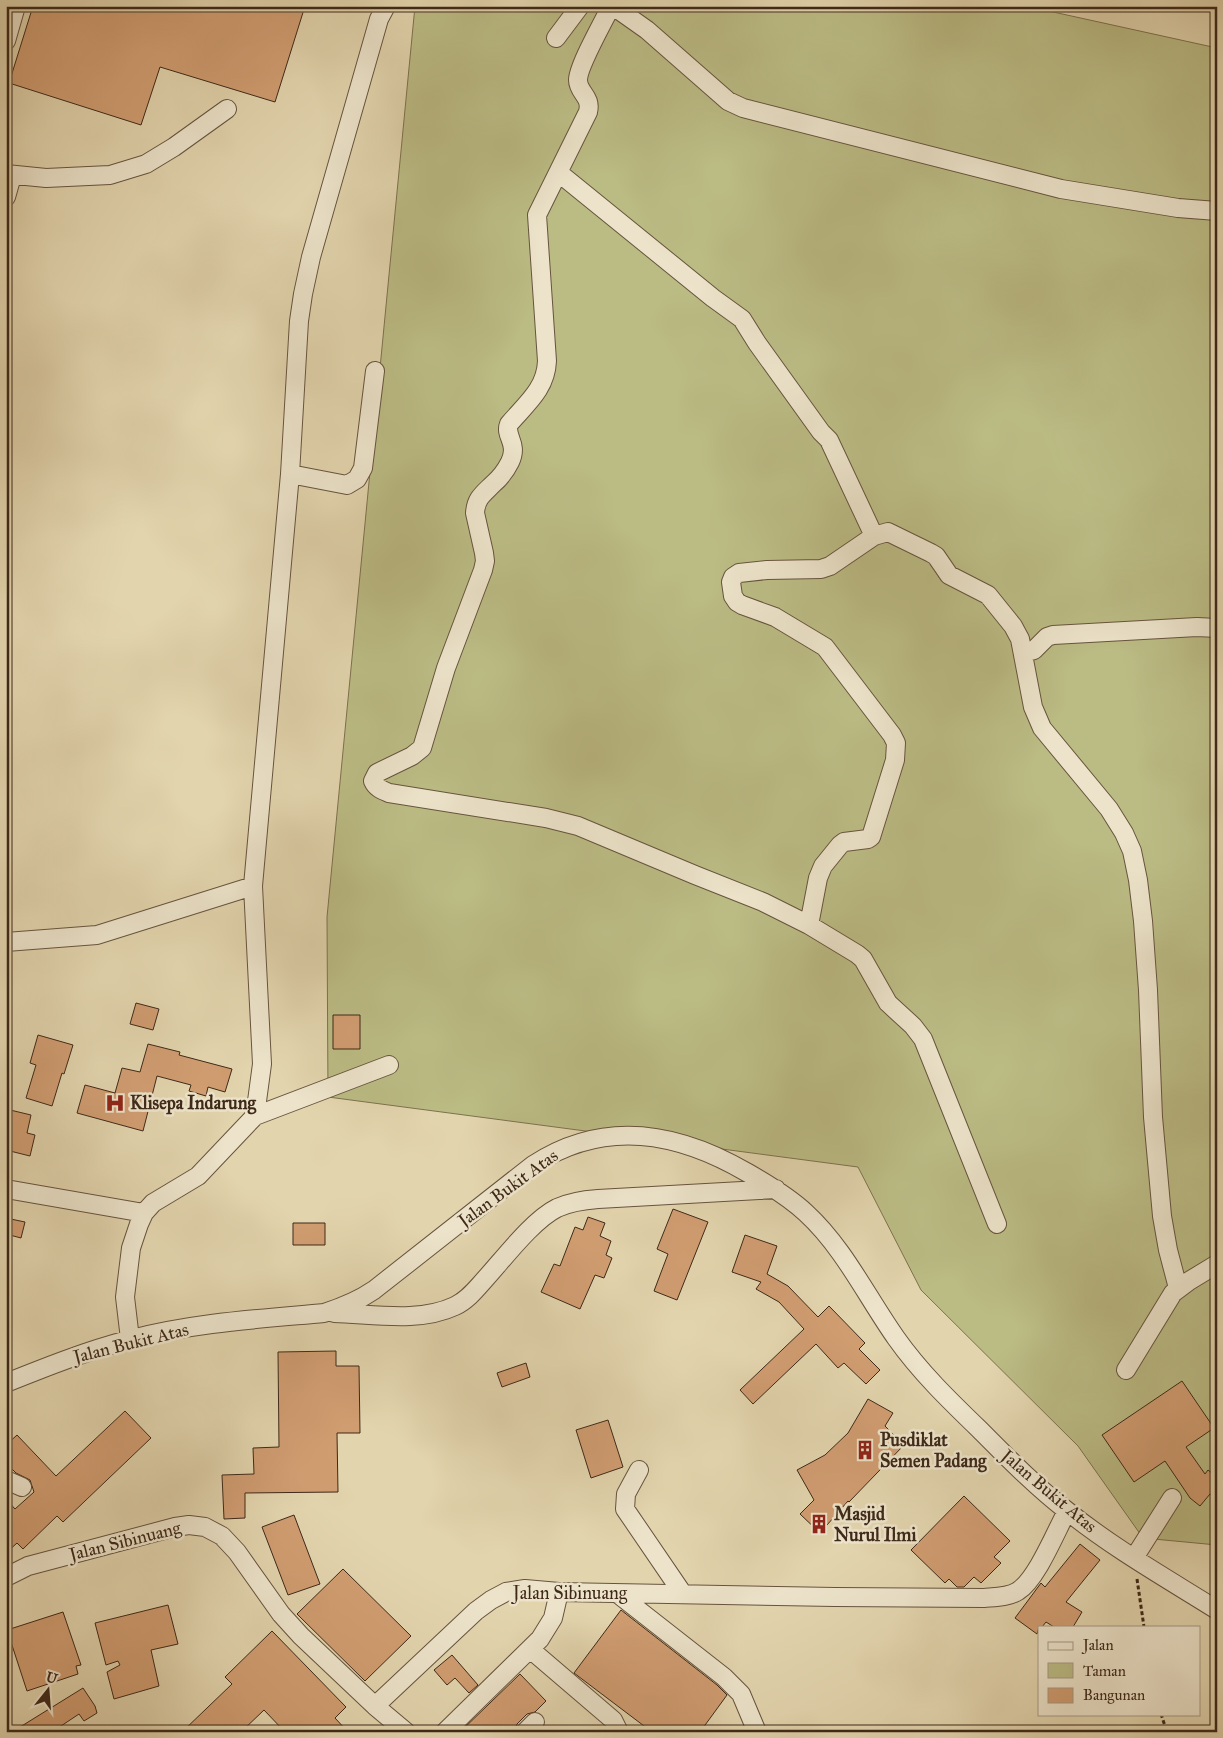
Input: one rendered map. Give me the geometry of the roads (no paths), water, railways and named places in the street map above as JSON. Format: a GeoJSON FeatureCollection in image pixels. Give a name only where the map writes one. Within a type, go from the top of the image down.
{"type":"FeatureCollection","features":[{"type":"Feature","properties":{"kind":"street"},"geometry":{"type":"LineString","coordinates":[[6,41],[16,6]]}},
{"type":"Feature","properties":{"kind":"street"},"geometry":{"type":"LineString","coordinates":[[255,1116],[262,1064],[253,886],[290,474],[299,321],[311,256],[379,20],[386,6]]}},
{"type":"Feature","properties":{"kind":"street"},"geometry":{"type":"LineString","coordinates":[[556,38],[580,6]]}},
{"type":"Feature","properties":{"kind":"street"},"geometry":{"type":"LineString","coordinates":[[997,1224],[923,1039],[913,1026],[888,1003],[863,959],[808,925],[763,902],[695,876],[578,826],[554,820],[389,793],[375,785],[373,781],[377,773],[417,753],[424,742],[446,668],[485,561],[475,505],[478,498],[505,471],[512,458],[513,446],[508,432],[509,424],[545,379],[547,361],[542,267],[537,222],[539,210],[559,173],[589,107],[587,98],[578,85],[579,72],[612,6],[647,30],[721,96],[735,106],[1061,189],[1178,208],[1217,211]]}},
{"type":"Feature","properties":{"kind":"street"},"geometry":{"type":"LineString","coordinates":[[6,197],[9,175],[46,178],[110,175],[146,164],[174,148],[227,109]]}},
{"type":"Feature","properties":{"kind":"street"},"geometry":{"type":"LineString","coordinates":[[559,173],[713,298],[742,319],[757,343],[821,432],[829,440],[874,536]]}},
{"type":"Feature","properties":{"kind":"street"},"geometry":{"type":"LineString","coordinates":[[290,474],[347,485],[353,483],[361,475],[375,371]]}},
{"type":"Feature","properties":{"kind":"street"},"geometry":{"type":"LineString","coordinates":[[808,925],[818,878],[823,866],[844,842],[871,837],[895,760],[896,743],[892,735],[825,647],[775,617],[742,606],[736,602],[731,582],[733,577],[739,573],[830,566],[874,536],[883,532],[893,533],[936,556],[949,575],[988,595],[1017,632],[1034,707],[1042,728],[1109,808],[1132,851],[1143,920],[1153,1117],[1162,1216],[1168,1250],[1178,1288]]}},
{"type":"Feature","properties":{"kind":"street"},"geometry":{"type":"LineString","coordinates":[[1023,653],[1034,650],[1048,637],[1053,635],[1197,627],[1217,628]]}},
{"type":"Feature","properties":{"kind":"street"},"geometry":{"type":"LineString","coordinates":[[6,942],[97,935],[253,886]]}},
{"type":"Feature","properties":{"kind":"street"},"geometry":{"type":"LineString","coordinates":[[130,1339],[125,1296],[131,1248],[144,1213],[153,1203],[198,1176],[255,1116],[388,1065]]}},
{"type":"Feature","properties":{"kind":"street","name":"Jalan Bukit Atas"},"geometry":{"type":"LineString","coordinates":[[6,1383],[84,1353],[130,1339],[192,1327],[324,1313],[344,1307],[359,1300],[533,1165],[558,1151],[584,1141],[609,1136],[646,1135],[667,1139],[714,1155],[776,1190],[806,1214],[840,1252],[885,1323],[918,1367],[1031,1480],[1067,1511],[1134,1558],[1217,1610]]}},
{"type":"Feature","properties":{"kind":"street"},"geometry":{"type":"LineString","coordinates":[[6,1189],[144,1213]]}},
{"type":"Feature","properties":{"kind":"street"},"geometry":{"type":"LineString","coordinates":[[324,1313],[409,1316],[431,1314],[458,1305],[472,1294],[538,1221],[556,1208],[575,1202],[598,1199],[776,1190]]}},
{"type":"Feature","properties":{"kind":"street"},"geometry":{"type":"LineString","coordinates":[[1126,1370],[1165,1303],[1178,1288],[1217,1264]]}},
{"type":"Feature","properties":{"kind":"street"},"geometry":{"type":"LineString","coordinates":[[639,1470],[626,1494],[625,1509],[683,1594]]}},
{"type":"Feature","properties":{"kind":"street"},"geometry":{"type":"LineString","coordinates":[[1134,1558],[1172,1498]]}},
{"type":"Feature","properties":{"kind":"street","name":"Jalan Sibinuang"},"geometry":{"type":"LineString","coordinates":[[6,1577],[28,1566],[175,1526],[205,1527],[222,1536],[237,1552],[281,1614],[301,1636],[375,1706],[476,1610],[506,1592],[525,1589],[618,1594],[835,1598],[1003,1597],[1018,1591],[1029,1580],[1067,1511]]}},
{"type":"Feature","properties":{"kind":"street"},"geometry":{"type":"LineString","coordinates":[[445,1732],[540,1640],[553,1618],[559,1592]]}},
{"type":"Feature","properties":{"kind":"street"},"geometry":{"type":"LineString","coordinates":[[618,1594],[724,1677],[741,1694],[757,1732]]}},
{"type":"Feature","properties":{"kind":"street"},"geometry":{"type":"LineString","coordinates":[[530,1649],[613,1720],[619,1732]]}},
{"type":"Feature","properties":{"kind":"street"},"geometry":{"type":"LineString","coordinates":[[375,1706],[406,1732]]}},
{"type":"Feature","properties":{"kind":"place","name":"Klisepa Indarung"},"geometry":{"type":"Point","coordinates":[115,1103]}},
{"type":"Feature","properties":{"kind":"place","name":"Pusdiklat Semen Padang"},"geometry":{"type":"Point","coordinates":[865,1450]}},
{"type":"Feature","properties":{"kind":"place","name":"Masjid Nurul Ilmi"},"geometry":{"type":"Point","coordinates":[819,1524]}}]}
